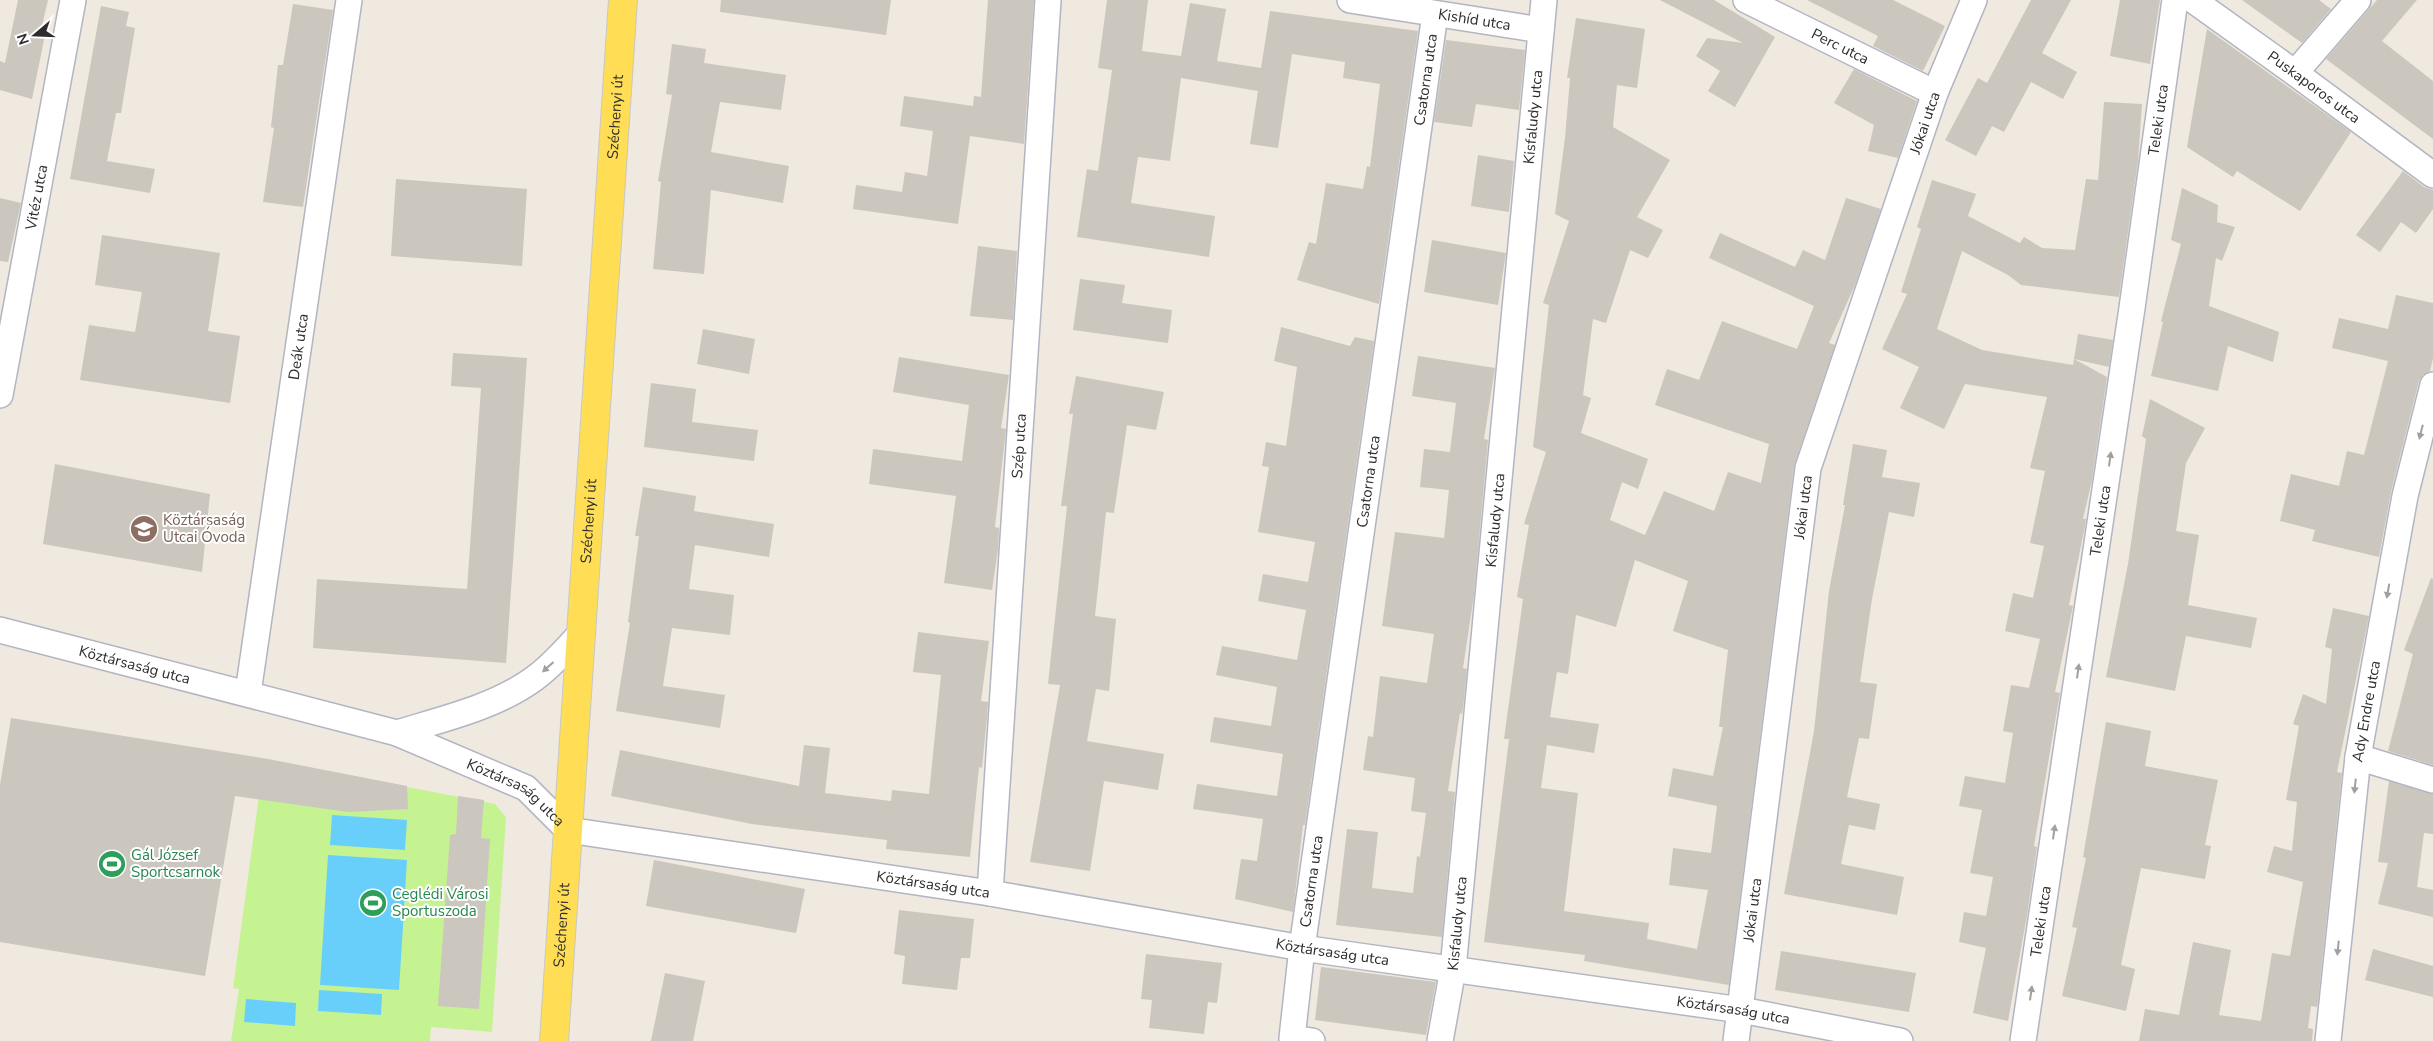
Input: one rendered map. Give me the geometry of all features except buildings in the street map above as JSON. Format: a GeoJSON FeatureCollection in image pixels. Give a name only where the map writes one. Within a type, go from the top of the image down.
{"type":"FeatureCollection","features":[{"type":"Feature","properties":{"kind":"main road","name":"Széchenyi út"},"geometry":{"type":"LineString","coordinates":[[554,1041],[623,0]]}},
{"type":"Feature","properties":{"kind":"street","name":"Vitéz utca"},"geometry":{"type":"LineString","coordinates":[[0,395],[74,0]]}},
{"type":"Feature","properties":{"kind":"street","name":"Deák utca"},"geometry":{"type":"LineString","coordinates":[[248,693],[348,0]]}},
{"type":"Feature","properties":{"kind":"street","name":"Szép utca"},"geometry":{"type":"LineString","coordinates":[[990,893],[1048,0]]}},
{"type":"Feature","properties":{"kind":"street","name":"Kishíd utca"},"geometry":{"type":"LineString","coordinates":[[1350,0],[1541,30]]}},
{"type":"Feature","properties":{"kind":"street","name":"Kisfaludy utca"},"geometry":{"type":"LineString","coordinates":[[1440,1041],[1453,969],[1544,0]]}},
{"type":"Feature","properties":{"kind":"street","name":"Perc utca"},"geometry":{"type":"LineString","coordinates":[[1746,0],[1935,93]]}},
{"type":"Feature","properties":{"kind":"street","name":"Jókai utca"},"geometry":{"type":"LineString","coordinates":[[1736,1041],[1808,468],[1935,93],[1974,0]]}},
{"type":"Feature","properties":{"kind":"street","name":"Teleki utca"},"geometry":{"type":"LineString","coordinates":[[2023,1041],[2175,0]]}},
{"type":"Feature","properties":{"kind":"street","name":"Puskaporos utca"},"geometry":{"type":"LineString","coordinates":[[2193,0],[2433,175]]}},
{"type":"Feature","properties":{"kind":"street"},"geometry":{"type":"LineString","coordinates":[[2295,73],[2358,0]]}},
{"type":"Feature","properties":{"kind":"street","name":"Csatorna utca"},"geometry":{"type":"LineString","coordinates":[[1302,948],[1435,14]]}},
{"type":"Feature","properties":{"kind":"street","name":"Ady Endre utca"},"geometry":{"type":"LineString","coordinates":[[2328,1041],[2358,757],[2405,496],[2433,385]]}},
{"type":"Feature","properties":{"kind":"street","name":"Köztársaság utca"},"geometry":{"type":"LineString","coordinates":[[0,630],[397,733],[526,788],[568,830],[990,893],[1302,948],[1741,1010],[1900,1041]]}},
{"type":"Feature","properties":{"kind":"street"},"geometry":{"type":"LineString","coordinates":[[397,733],[489,703],[533,679],[548,667],[582,632]]}},
{"type":"Feature","properties":{"kind":"street"},"geometry":{"type":"LineString","coordinates":[[2358,757],[2433,780]]}},
{"type":"Feature","properties":{"kind":"street"},"geometry":{"type":"LineString","coordinates":[[1302,948],[1292,1038],[1312,1041]]}},
{"type":"Feature","properties":{"kind":"green space","name":"Ceglédi Városi Sportuszoda"},"geometry":{"type":"Polygon","coordinates":[[[264,759],[495,804],[506,817],[492,1032],[431,1027],[430,1041],[231,1041],[239,989],[233,988],[264,759]]]}},
{"type":"Feature","properties":{"kind":"water"},"geometry":{"type":"Polygon","coordinates":[[[332,815],[407,820],[405,850],[330,845],[332,815]]]}},
{"type":"Feature","properties":{"kind":"water"},"geometry":{"type":"Polygon","coordinates":[[[328,855],[407,860],[399,990],[320,985],[328,855]]]}},
{"type":"Feature","properties":{"kind":"water"},"geometry":{"type":"Polygon","coordinates":[[[319,990],[382,994],[381,1015],[318,1011],[319,990]]]}},
{"type":"Feature","properties":{"kind":"water"},"geometry":{"type":"Polygon","coordinates":[[[246,999],[296,1003],[295,1026],[244,1022],[246,999]]]}},
{"type":"Feature","properties":{"kind":"place","name":"Köztársaság Utcai Óvoda"},"geometry":{"type":"Point","coordinates":[144,529]}},
{"type":"Feature","properties":{"kind":"place","name":"Gál József Sportcsarnok"},"geometry":{"type":"Point","coordinates":[112,864]}},
{"type":"Feature","properties":{"kind":"place","name":"Ceglédi Városi Sportuszoda"},"geometry":{"type":"Point","coordinates":[373,903]}}]}
